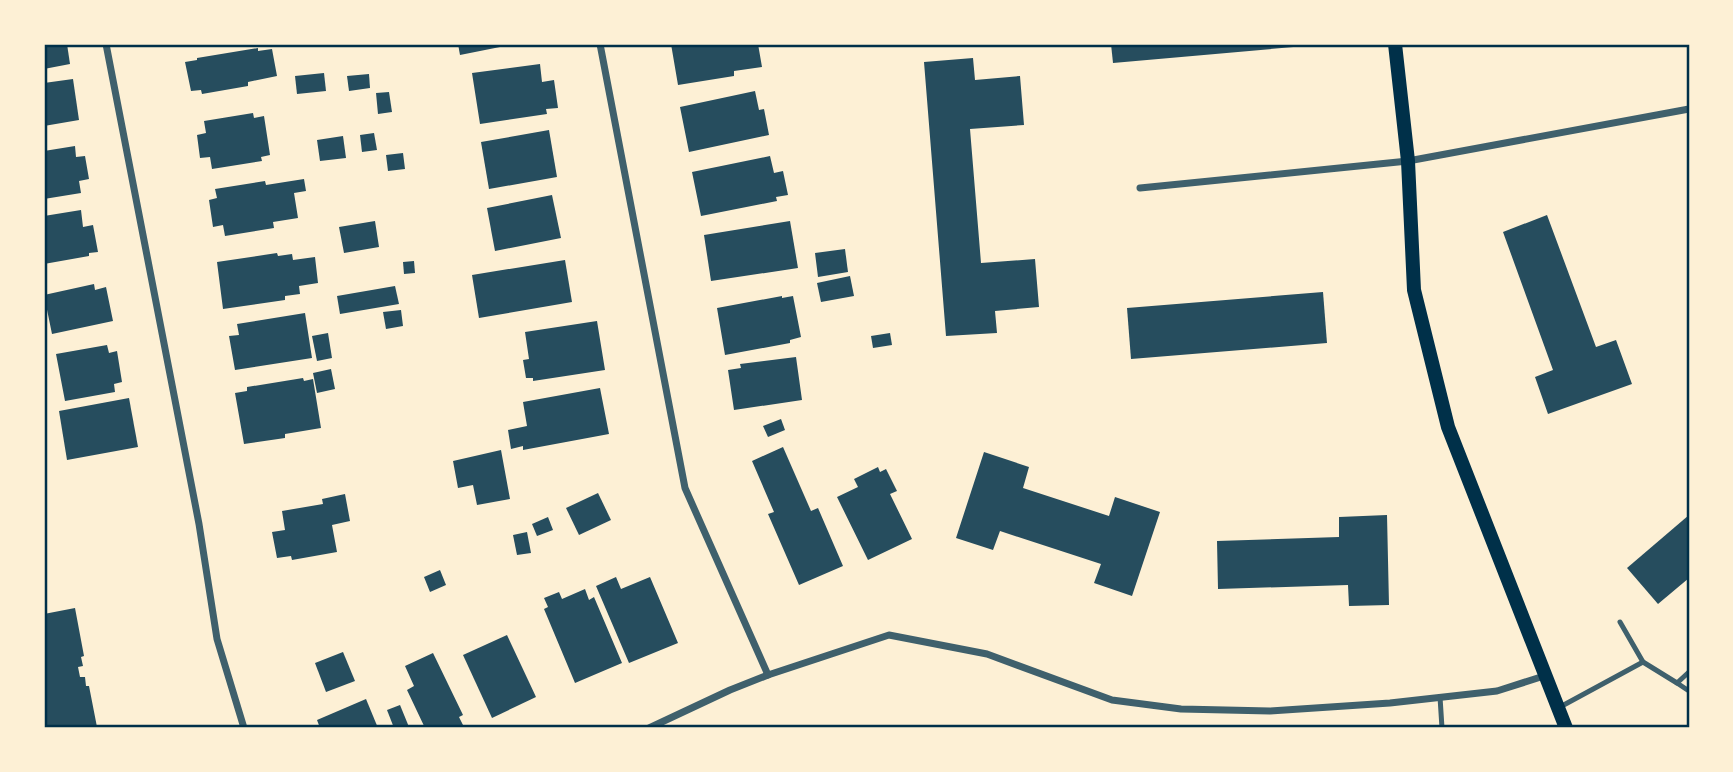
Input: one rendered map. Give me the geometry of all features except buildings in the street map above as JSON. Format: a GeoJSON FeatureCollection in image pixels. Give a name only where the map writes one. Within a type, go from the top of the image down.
{"type":"FeatureCollection","features":[{"type":"Feature","properties":{"kind":"main road"},"geometry":{"type":"LineString","coordinates":[[1395,44],[1408,161],[1414,290],[1448,427],[1566,728]]}},
{"type":"Feature","properties":{"kind":"street"},"geometry":{"type":"LineString","coordinates":[[106,44],[199,524],[217,639],[244,728]]}},
{"type":"Feature","properties":{"kind":"street"},"geometry":{"type":"LineString","coordinates":[[600,44],[685,488],[768,675]]}},
{"type":"Feature","properties":{"kind":"street"},"geometry":{"type":"LineString","coordinates":[[1140,188],[1408,161],[1689,109]]}},
{"type":"Feature","properties":{"kind":"street"},"geometry":{"type":"LineString","coordinates":[[649,728],[768,675],[889,635],[987,654],[1112,700],[1181,709],[1270,711],[1440,697],[1497,691],[1544,676]]}},
{"type":"Feature","properties":{"kind":"lane"},"geometry":{"type":"LineString","coordinates":[[1620,622],[1643,662],[1689,691]]}},
{"type":"Feature","properties":{"kind":"lane"},"geometry":{"type":"LineString","coordinates":[[1558,708],[1643,662]]}},
{"type":"Feature","properties":{"kind":"lane"},"geometry":{"type":"LineString","coordinates":[[1677,683],[1689,672]]}},
{"type":"Feature","properties":{"kind":"lane"},"geometry":{"type":"LineString","coordinates":[[1440,697],[1442,728]]}}]}
